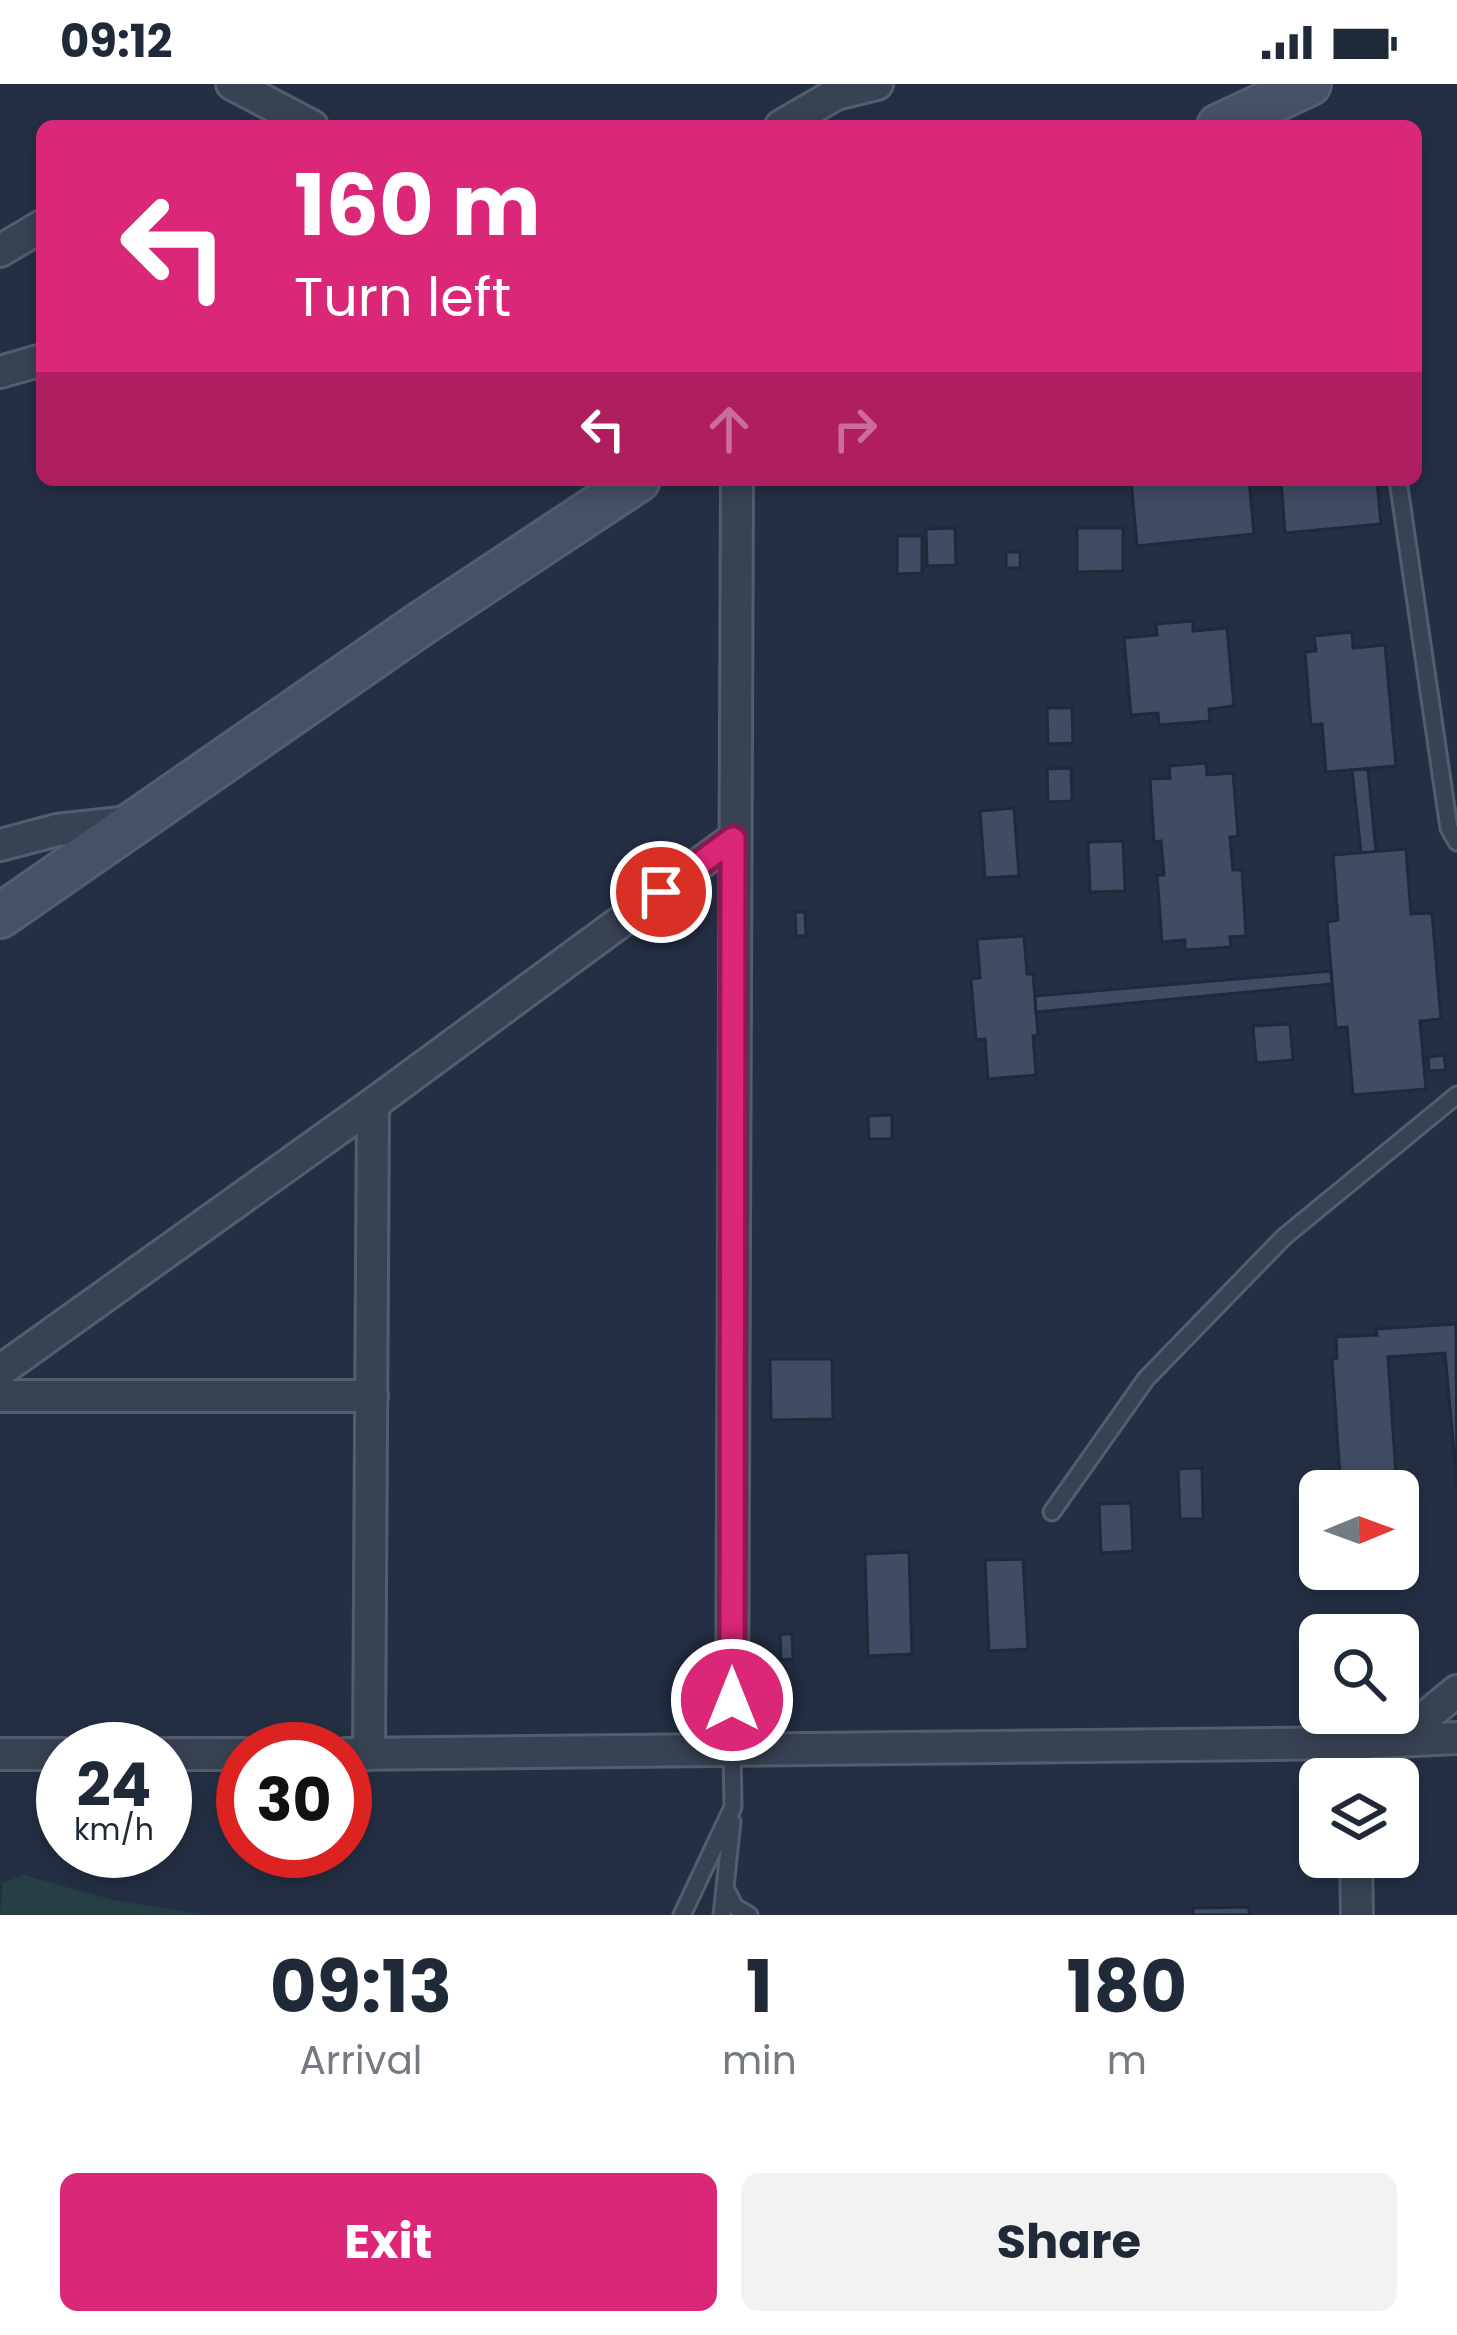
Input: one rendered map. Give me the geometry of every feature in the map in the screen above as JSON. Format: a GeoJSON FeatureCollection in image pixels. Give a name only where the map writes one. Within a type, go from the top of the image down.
{"type":"FeatureCollection","features":[{"type":"Feature","properties":{"kind":"street"},"geometry":{"type":"LineString","coordinates":[[232,84],[272,93],[305,120]]}},
{"type":"Feature","properties":{"kind":"street"},"geometry":{"type":"LineString","coordinates":[[794,112],[836,94],[877,84]]}},
{"type":"Feature","properties":{"kind":"street"},"geometry":{"type":"LineString","coordinates":[[1233,120],[1309,84]]}},
{"type":"Feature","properties":{"kind":"street"},"geometry":{"type":"LineString","coordinates":[[0,251],[36,230]]}},
{"type":"Feature","properties":{"kind":"street"},"geometry":{"type":"LineString","coordinates":[[0,373],[36,362]]}},
{"type":"Feature","properties":{"kind":"street"},"geometry":{"type":"LineString","coordinates":[[0,916],[422,623],[629,486]]}},
{"type":"Feature","properties":{"kind":"street"},"geometry":{"type":"LineString","coordinates":[[732,1748],[737,486]]}},
{"type":"Feature","properties":{"kind":"street"},"geometry":{"type":"LineString","coordinates":[[0,844],[56,830],[136,822]]}},
{"type":"Feature","properties":{"kind":"street"},"geometry":{"type":"LineString","coordinates":[[0,1371],[733,839]]}},
{"type":"Feature","properties":{"kind":"street"},"geometry":{"type":"LineString","coordinates":[[358,1722],[372,1396],[374,1104]]}},
{"type":"Feature","properties":{"kind":"street"},"geometry":{"type":"LineString","coordinates":[[0,1396],[372,1396]]}},
{"type":"Feature","properties":{"kind":"street"},"geometry":{"type":"LineString","coordinates":[[1396,1741],[1457,1690]]}},
{"type":"Feature","properties":{"kind":"street"},"geometry":{"type":"LineString","coordinates":[[372,1754],[1457,1738]]}},
{"type":"Feature","properties":{"kind":"street"},"geometry":{"type":"LineString","coordinates":[[1354,1743],[1354,1758]]}},
{"type":"Feature","properties":{"kind":"street"},"geometry":{"type":"LineString","coordinates":[[0,1754],[36,1754]]}},
{"type":"Feature","properties":{"kind":"street"},"geometry":{"type":"LineString","coordinates":[[1356,1878],[1357,1915]]}},
{"type":"Feature","properties":{"kind":"lane"},"geometry":{"type":"LineString","coordinates":[[1399,486],[1449,828],[1457,842]]}},
{"type":"Feature","properties":{"kind":"lane"},"geometry":{"type":"LineString","coordinates":[[1052,1512],[1146,1379],[1284,1237],[1457,1095]]}},
{"type":"Feature","properties":{"kind":"lane"},"geometry":{"type":"LineString","coordinates":[[722,1915],[734,1807],[732,1748]]}},
{"type":"Feature","properties":{"kind":"lane"},"geometry":{"type":"LineString","coordinates":[[682,1915],[734,1807]]}},
{"type":"Feature","properties":{"kind":"lane"},"geometry":{"type":"LineString","coordinates":[[725,1887],[735,1907],[749,1915]]}},
{"type":"Feature","properties":{"kind":"green space"},"geometry":{"type":"Polygon","coordinates":[[[24,1875],[113,1900],[203,1915],[0,1915],[3,1883],[24,1875]]]}},
{"type":"Feature","properties":{"kind":"building"},"geometry":{"type":"Polygon","coordinates":[[[1132,486],[1250,486],[1254,534],[1137,546],[1132,486]]]}},
{"type":"Feature","properties":{"kind":"building"},"geometry":{"type":"Polygon","coordinates":[[[1281,486],[1378,486],[1381,524],[1285,533],[1281,486]]]}},
{"type":"Feature","properties":{"kind":"building"},"geometry":{"type":"Polygon","coordinates":[[[955,528],[956,565],[927,566],[926,529],[955,528]]]}},
{"type":"Feature","properties":{"kind":"building"},"geometry":{"type":"Polygon","coordinates":[[[1077,528],[1123,528],[1123,571],[1077,572],[1077,528]]]}},
{"type":"Feature","properties":{"kind":"building"},"geometry":{"type":"Polygon","coordinates":[[[897,536],[922,536],[922,573],[897,574],[897,536]]]}},
{"type":"Feature","properties":{"kind":"building"},"geometry":{"type":"Polygon","coordinates":[[[1006,552],[1020,552],[1020,568],[1006,568],[1006,552]]]}},
{"type":"Feature","properties":{"kind":"building"},"geometry":{"type":"Polygon","coordinates":[[[1193,621],[1193,631],[1227,628],[1234,706],[1209,709],[1210,721],[1159,725],[1158,713],[1131,715],[1124,638],[1157,635],[1156,624],[1193,621]]]}},
{"type":"Feature","properties":{"kind":"building"},"geometry":{"type":"Polygon","coordinates":[[[1352,632],[1353,648],[1385,645],[1396,766],[1326,772],[1322,724],[1311,725],[1305,652],[1316,651],[1314,636],[1352,632]]]}},
{"type":"Feature","properties":{"kind":"building"},"geometry":{"type":"Polygon","coordinates":[[[1047,708],[1072,708],[1073,743],[1048,744],[1047,708]]]}},
{"type":"Feature","properties":{"kind":"building"},"geometry":{"type":"Polygon","coordinates":[[[1206,763],[1207,775],[1233,773],[1238,836],[1230,837],[1233,870],[1242,870],[1246,936],[1230,937],[1231,947],[1185,950],[1185,940],[1162,942],[1157,875],[1164,875],[1161,841],[1154,842],[1150,779],[1170,778],[1169,766],[1206,763]]]}},
{"type":"Feature","properties":{"kind":"building"},"geometry":{"type":"Polygon","coordinates":[[[1071,768],[1072,801],[1048,802],[1047,769],[1071,768]]]}},
{"type":"Feature","properties":{"kind":"building"},"geometry":{"type":"Polygon","coordinates":[[[1368,769],[1376,852],[1361,853],[1352,770],[1368,769]]]}},
{"type":"Feature","properties":{"kind":"building"},"geometry":{"type":"Polygon","coordinates":[[[1014,808],[1019,876],[985,878],[980,811],[1014,808]]]}},
{"type":"Feature","properties":{"kind":"building"},"geometry":{"type":"Polygon","coordinates":[[[1123,841],[1125,891],[1090,892],[1088,842],[1123,841]]]}},
{"type":"Feature","properties":{"kind":"building"},"geometry":{"type":"Polygon","coordinates":[[[1406,849],[1411,914],[1432,913],[1441,1019],[1420,1021],[1426,1089],[1353,1095],[1347,1027],[1336,1028],[1327,922],[1338,920],[1333,855],[1406,849]]]}},
{"type":"Feature","properties":{"kind":"building"},"geometry":{"type":"Polygon","coordinates":[[[795,912],[805,912],[806,936],[796,936],[795,912]]]}},
{"type":"Feature","properties":{"kind":"building"},"geometry":{"type":"Polygon","coordinates":[[[1024,936],[1027,974],[1033,974],[1036,1075],[988,1079],[985,1039],[976,1040],[971,979],[980,978],[977,939],[1024,936]]]}},
{"type":"Feature","properties":{"kind":"building"},"geometry":{"type":"Polygon","coordinates":[[[1331,971],[1332,984],[1036,1012],[1035,996],[1331,971]]]}},
{"type":"Feature","properties":{"kind":"building"},"geometry":{"type":"Polygon","coordinates":[[[1290,1024],[1293,1060],[1256,1063],[1253,1026],[1290,1024]]]}},
{"type":"Feature","properties":{"kind":"building"},"geometry":{"type":"Polygon","coordinates":[[[1444,1055],[1446,1070],[1429,1071],[1428,1057],[1444,1055]]]}},
{"type":"Feature","properties":{"kind":"building"},"geometry":{"type":"Polygon","coordinates":[[[892,1115],[892,1139],[869,1139],[868,1116],[892,1115]]]}},
{"type":"Feature","properties":{"kind":"building"},"geometry":{"type":"Polygon","coordinates":[[[1456,1324],[1457,1486],[1445,1353],[1388,1357],[1396,1470],[1340,1470],[1332,1359],[1337,1358],[1336,1337],[1377,1335],[1376,1329],[1456,1324]]]}},
{"type":"Feature","properties":{"kind":"building"},"geometry":{"type":"Polygon","coordinates":[[[770,1359],[832,1359],[833,1419],[771,1420],[770,1359]]]}},
{"type":"Feature","properties":{"kind":"building"},"geometry":{"type":"Polygon","coordinates":[[[1202,1468],[1203,1519],[1180,1519],[1178,1469],[1202,1468]]]}},
{"type":"Feature","properties":{"kind":"building"},"geometry":{"type":"Polygon","coordinates":[[[1131,1503],[1133,1551],[1101,1553],[1099,1504],[1131,1503]]]}},
{"type":"Feature","properties":{"kind":"building"},"geometry":{"type":"Polygon","coordinates":[[[909,1552],[912,1654],[868,1656],[865,1554],[909,1552]]]}},
{"type":"Feature","properties":{"kind":"building"},"geometry":{"type":"Polygon","coordinates":[[[1023,1559],[1028,1649],[989,1651],[985,1560],[1023,1559]]]}},
{"type":"Feature","properties":{"kind":"building"},"geometry":{"type":"Polygon","coordinates":[[[780,1634],[792,1634],[793,1659],[781,1660],[780,1634]]]}},
{"type":"Feature","properties":{"kind":"building"},"geometry":{"type":"Polygon","coordinates":[[[1249,1907],[1249,1915],[1193,1915],[1193,1908],[1249,1907]]]}},
{"type":"Feature","properties":{"kind":"route"},"geometry":{"type":"LineString","coordinates":[[661,892],[733,839],[732,1700]]}}]}
